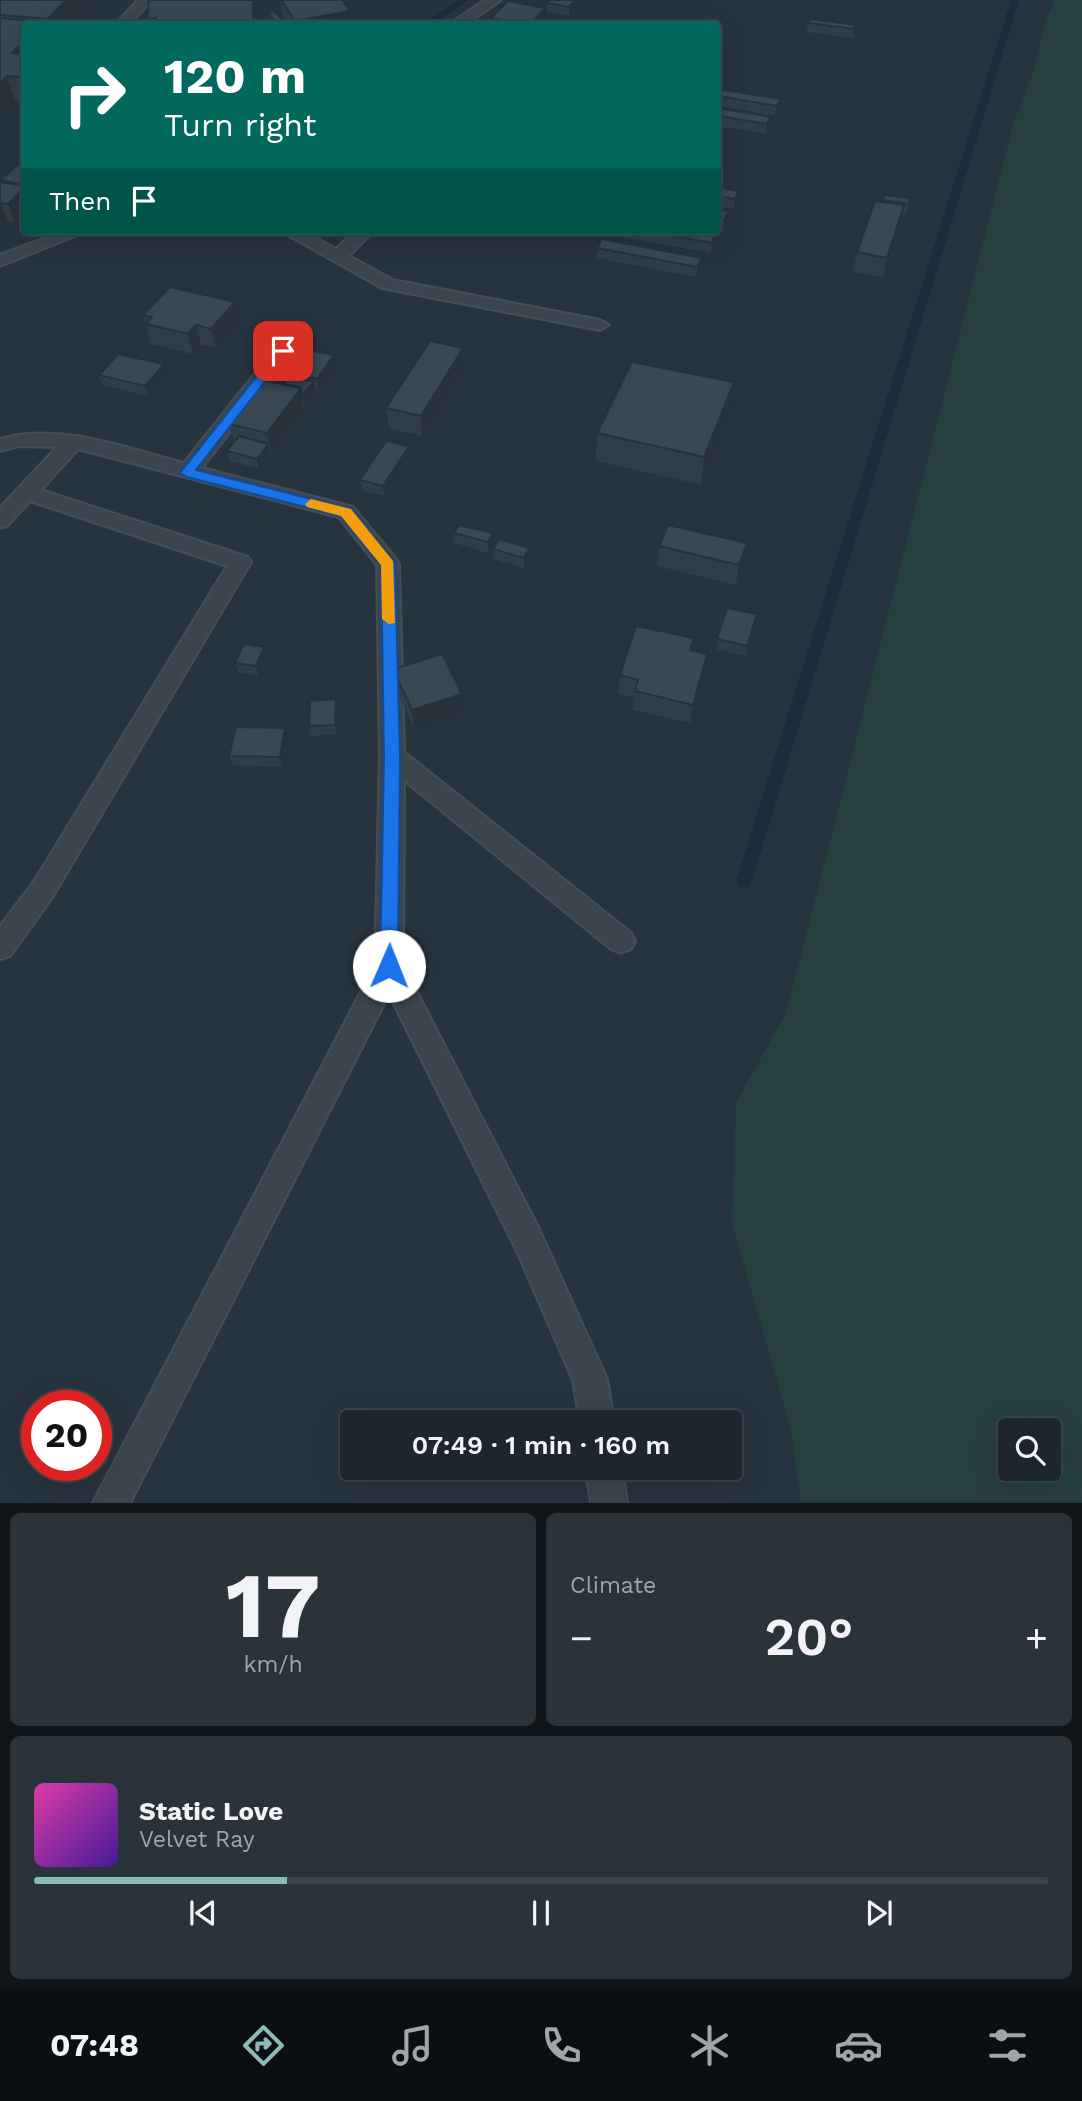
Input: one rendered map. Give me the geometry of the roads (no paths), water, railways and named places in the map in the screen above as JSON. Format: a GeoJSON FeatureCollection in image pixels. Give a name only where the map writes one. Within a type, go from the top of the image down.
{"type":"FeatureCollection","features":[{"type":"Feature","properties":{"kind":"lane"},"geometry":{"type":"LineString","coordinates":[[126,21],[145,0]]}},
{"type":"Feature","properties":{"kind":"lane"},"geometry":{"type":"LineString","coordinates":[[462,21],[494,0]]}},
{"type":"Feature","properties":{"kind":"lane"},"geometry":{"type":"LineString","coordinates":[[0,261],[68,235]]}},
{"type":"Feature","properties":{"kind":"lane"},"geometry":{"type":"LineString","coordinates":[[297,235],[388,284],[600,325]]}},
{"type":"Feature","properties":{"kind":"lane"},"geometry":{"type":"LineString","coordinates":[[339,256],[361,235]]}},
{"type":"Feature","properties":{"kind":"lane"},"geometry":{"type":"LineString","coordinates":[[187,473],[283,351]]}},
{"type":"Feature","properties":{"kind":"lane"},"geometry":{"type":"LineString","coordinates":[[0,445],[18,440],[74,441],[187,473],[346,512],[388,564],[392,756],[389,966],[111,1503]]}},
{"type":"Feature","properties":{"kind":"lane"},"geometry":{"type":"LineString","coordinates":[[0,521],[74,441]]}},
{"type":"Feature","properties":{"kind":"lane"},"geometry":{"type":"LineString","coordinates":[[0,947],[44,888],[240,562],[28,493]]}},
{"type":"Feature","properties":{"kind":"lane"},"geometry":{"type":"LineString","coordinates":[[392,756],[621,941]]}},
{"type":"Feature","properties":{"kind":"lane"},"geometry":{"type":"LineString","coordinates":[[389,966],[527,1238],[590,1380],[595,1410]]}},
{"type":"Feature","properties":{"kind":"lane"},"geometry":{"type":"LineString","coordinates":[[606,1480],[609,1503]]}},
{"type":"Feature","properties":{"kind":"waterway"},"geometry":{"type":"LineString","coordinates":[[432,21],[465,0]]}},
{"type":"Feature","properties":{"kind":"waterway"},"geometry":{"type":"LineString","coordinates":[[744,881],[1015,0]]}}]}
